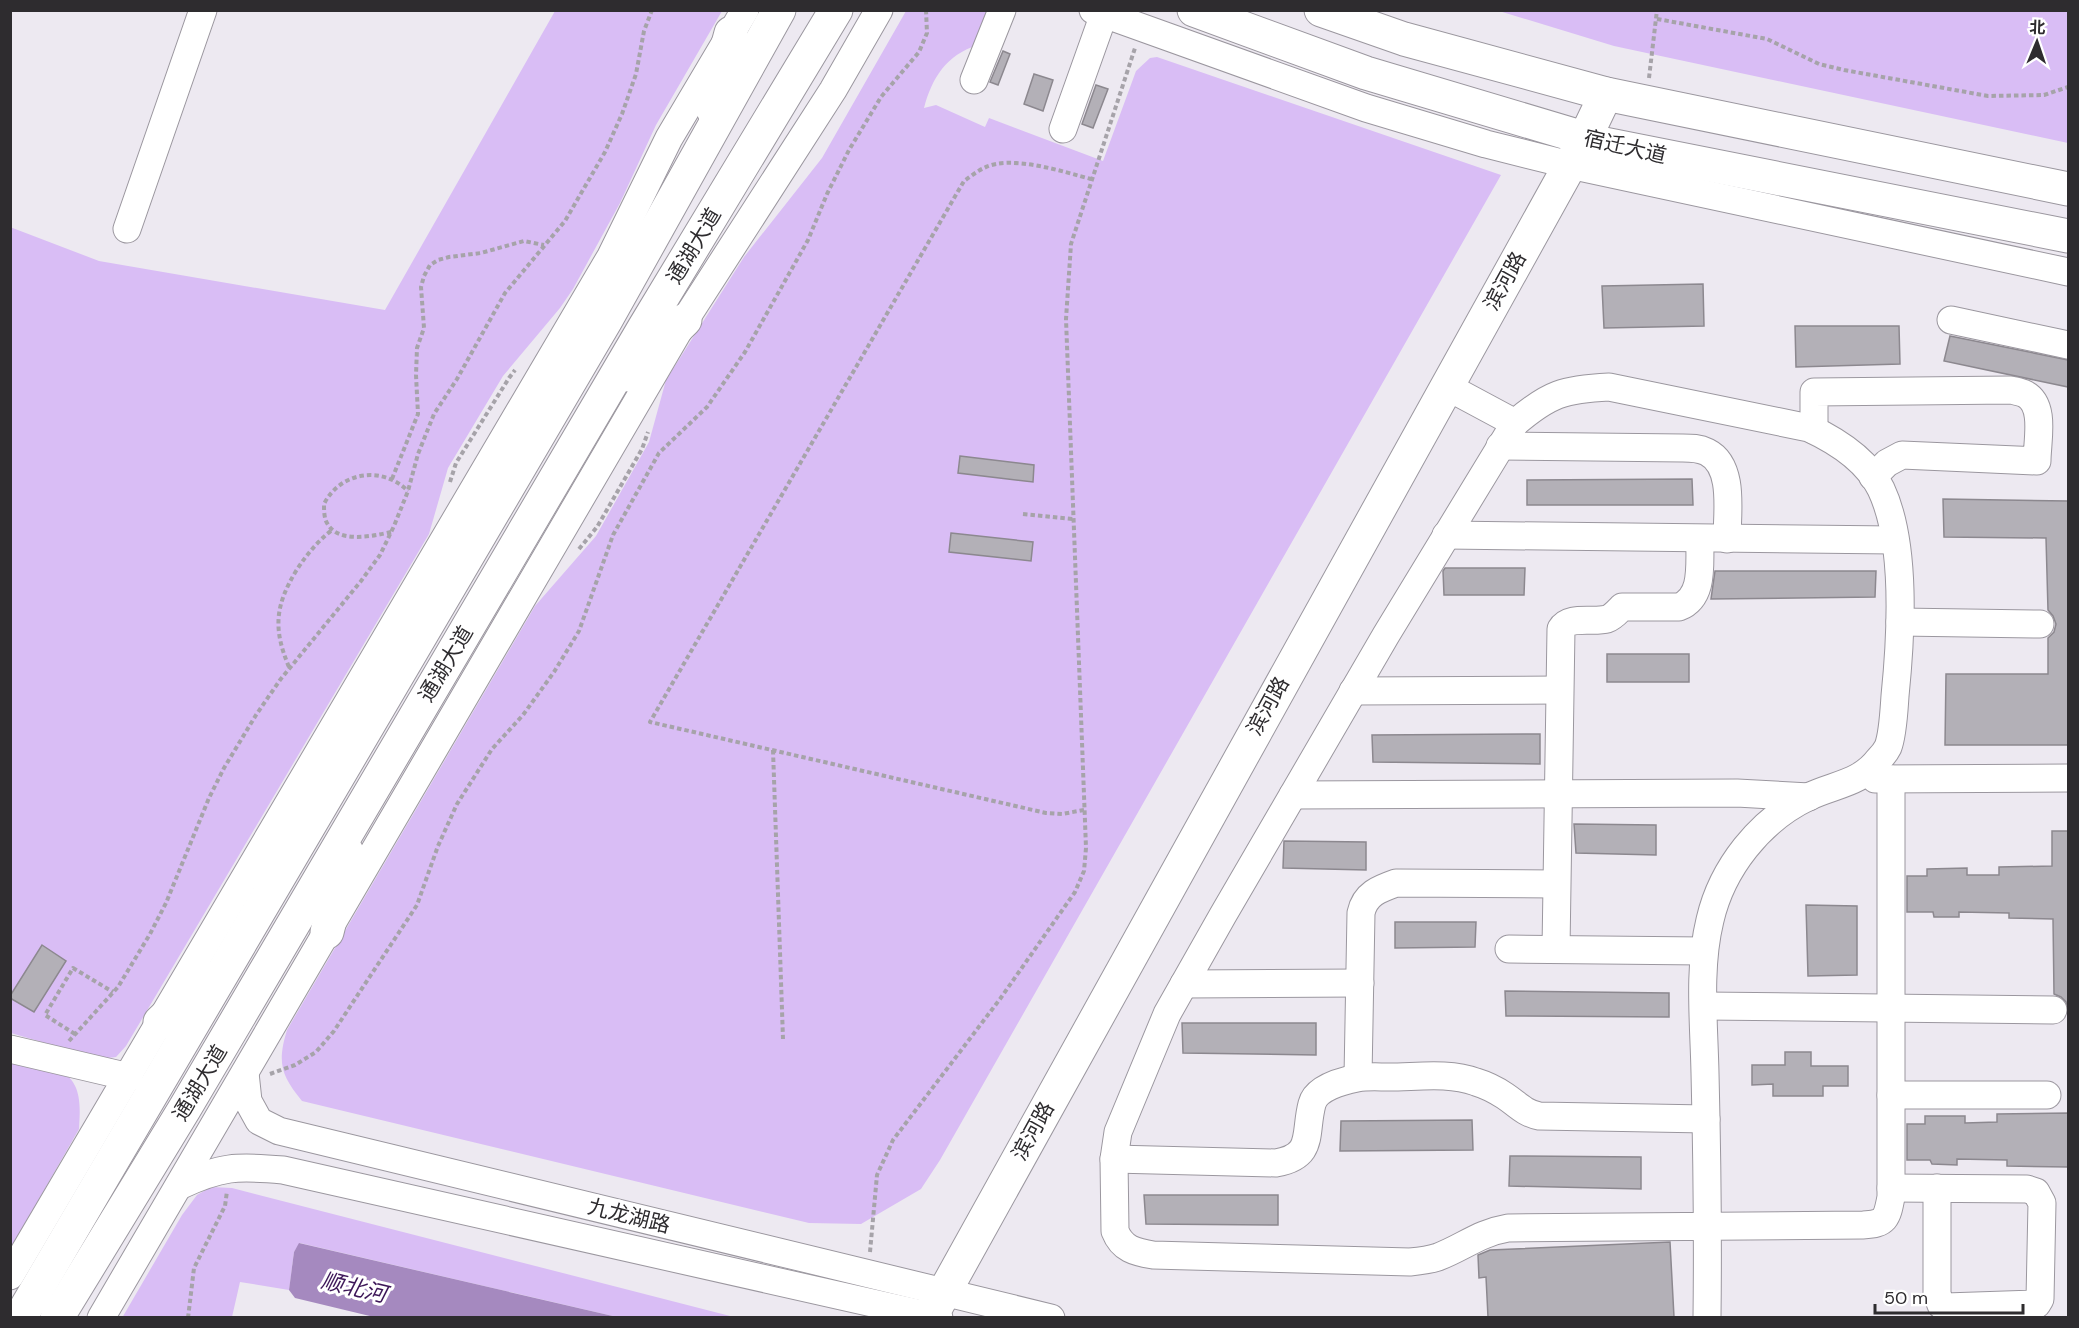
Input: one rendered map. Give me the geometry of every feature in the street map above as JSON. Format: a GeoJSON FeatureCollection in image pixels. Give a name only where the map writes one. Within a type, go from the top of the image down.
{"type":"FeatureCollection","features":[{"type":"Feature","properties":{"kind":"main road"},"geometry":{"type":"LineString","coordinates":[[806,10],[812,12],[817,19],[811,52]]}},
{"type":"Feature","properties":{"kind":"main road","name":"通湖大道"},"geometry":{"type":"LineString","coordinates":[[57,1317],[185,1108],[602,400],[836,10]]}},
{"type":"Feature","properties":{"kind":"main road","name":"宿迁大道"},"geometry":{"type":"LineString","coordinates":[[1194,10],[1577,152],[2068,236]]}},
{"type":"Feature","properties":{"kind":"main road"},"geometry":{"type":"LineString","coordinates":[[1321,10],[1404,39],[1606,94],[2068,189]]}},
{"type":"Feature","properties":{"kind":"main road","name":"通湖大道"},"geometry":{"type":"LineString","coordinates":[[20,1317],[600,330],[706,141],[764,17]]}},
{"type":"Feature","properties":{"kind":"main road","name":"滨河路"},"geometry":{"type":"LineString","coordinates":[[936,1311],[1577,152],[1606,94]]}},
{"type":"Feature","properties":{"kind":"main road"},"geometry":{"type":"LineString","coordinates":[[602,400],[685,320]]}},
{"type":"Feature","properties":{"kind":"main road"},"geometry":{"type":"LineString","coordinates":[[327,932],[357,816]]}},
{"type":"Feature","properties":{"kind":"main road"},"geometry":{"type":"LineString","coordinates":[[160,1022],[238,947]]}},
{"type":"Feature","properties":{"kind":"street"},"geometry":{"type":"LineString","coordinates":[[127,229],[203,10]]}},
{"type":"Feature","properties":{"kind":"street"},"geometry":{"type":"LineString","coordinates":[[101,1317],[179,1186],[254,1075],[327,932],[685,320],[832,90],[879,10]]}},
{"type":"Feature","properties":{"kind":"street"},"geometry":{"type":"LineString","coordinates":[[974,80],[1002,10]]}},
{"type":"Feature","properties":{"kind":"street"},"geometry":{"type":"LineString","coordinates":[[1063,129],[1099,12],[1366,108],[1486,144],[1577,152],[2068,272]]}},
{"type":"Feature","properties":{"kind":"street"},"geometry":{"type":"LineString","coordinates":[[10,1276],[611,256],[669,138],[764,17]]}},
{"type":"Feature","properties":{"kind":"street"},"geometry":{"type":"LineString","coordinates":[[1951,320],[2068,345]]}},
{"type":"Feature","properties":{"kind":"street"},"geometry":{"type":"LineString","coordinates":[[1446,386],[1515,423]]}},
{"type":"Feature","properties":{"kind":"street"},"geometry":{"type":"LineString","coordinates":[[1858,779],[1877,761],[1888,746],[1901,637],[1898,561],[1892,523],[1881,489],[1861,462],[1839,442],[1814,430],[1609,387],[1583,388],[1557,394],[1537,404],[1515,423],[1446,535],[1167,1014],[1118,1132],[1114,1159],[1115,1231],[1118,1240],[1135,1252],[1153,1255],[1410,1262],[1439,1257],[1477,1237],[1508,1228],[1875,1224],[1883,1221],[1888,1215],[1892,1188],[1891,778]]}},
{"type":"Feature","properties":{"kind":"street"},"geometry":{"type":"LineString","coordinates":[[1814,430],[1814,392],[2011,390],[2026,394],[2035,404],[2038,414],[2037,460],[1902,455],[1887,463],[1873,477]]}},
{"type":"Feature","properties":{"kind":"street"},"geometry":{"type":"LineString","coordinates":[[1500,446],[1683,448],[1707,452],[1722,466],[1726,482],[1727,539]]}},
{"type":"Feature","properties":{"kind":"street"},"geometry":{"type":"LineString","coordinates":[[1446,535],[1894,540]]}},
{"type":"Feature","properties":{"kind":"street"},"geometry":{"type":"LineString","coordinates":[[1556,950],[1560,638],[1564,624],[1570,621],[1611,618],[1622,607],[1679,608],[1686,605],[1692,599],[1698,581],[1701,539]]}},
{"type":"Feature","properties":{"kind":"street"},"geometry":{"type":"LineString","coordinates":[[1900,622],[2040,624]]}},
{"type":"Feature","properties":{"kind":"street"},"geometry":{"type":"LineString","coordinates":[[1353,692],[1559,690]]}},
{"type":"Feature","properties":{"kind":"street"},"geometry":{"type":"LineString","coordinates":[[1707,1317],[1704,951],[1710,919],[1720,890],[1733,865],[1748,844],[1784,811],[1809,797],[1858,779],[2068,778]]}},
{"type":"Feature","properties":{"kind":"street"},"geometry":{"type":"LineString","coordinates":[[1293,795],[1737,793],[1809,797]]}},
{"type":"Feature","properties":{"kind":"street"},"geometry":{"type":"LineString","coordinates":[[1737,793],[1751,805],[1752,827],[1748,844]]}},
{"type":"Feature","properties":{"kind":"street"},"geometry":{"type":"LineString","coordinates":[[1358,1077],[1361,913],[1363,904],[1376,891],[1396,883],[1556,884]]}},
{"type":"Feature","properties":{"kind":"street"},"geometry":{"type":"LineString","coordinates":[[1509,949],[1704,951]]}},
{"type":"Feature","properties":{"kind":"street"},"geometry":{"type":"LineString","coordinates":[[1184,984],[1360,983]]}},
{"type":"Feature","properties":{"kind":"street"},"geometry":{"type":"LineString","coordinates":[[1704,1006],[2053,1010]]}},
{"type":"Feature","properties":{"kind":"street"},"geometry":{"type":"LineString","coordinates":[[10,1049],[129,1077]]}},
{"type":"Feature","properties":{"kind":"street","name":"九龙湖路"},"geometry":{"type":"LineString","coordinates":[[254,1075],[248,1101],[259,1121],[279,1131],[869,1274],[936,1311]]}},
{"type":"Feature","properties":{"kind":"street"},"geometry":{"type":"LineString","coordinates":[[1114,1159],[1276,1163],[1287,1161],[1304,1149],[1307,1143],[1312,1104],[1316,1095],[1358,1077],[1447,1076],[1473,1081],[1506,1096],[1530,1114],[1539,1116],[1706,1119]]}},
{"type":"Feature","properties":{"kind":"street"},"geometry":{"type":"LineString","coordinates":[[1892,1095],[2047,1095]]}},
{"type":"Feature","properties":{"kind":"street","name":"九龙湖路"},"geometry":{"type":"LineString","coordinates":[[179,1186],[197,1177],[220,1170],[251,1167],[283,1170],[936,1311],[1051,1317]]}},
{"type":"Feature","properties":{"kind":"street"},"geometry":{"type":"LineString","coordinates":[[1892,1188],[1937,1188],[2027,1189],[2036,1192],[2042,1203],[2040,1299],[2037,1304],[1946,1307],[1941,1305],[1937,1294],[1937,1188]]}},
{"type":"Feature","properties":{"kind":"path"},"geometry":{"type":"LineString","coordinates":[[52,1059],[113,992],[135,958],[166,903],[196,827],[224,768],[256,715],[289,668],[380,555],[408,491],[418,453],[434,414],[457,379],[505,293],[565,221],[605,152],[636,74],[644,31],[652,10]]}},
{"type":"Feature","properties":{"kind":"path"},"geometry":{"type":"LineString","coordinates":[[254,1075],[295,1065],[316,1052],[334,1031],[417,905],[438,846],[457,804],[492,749],[523,715],[554,672],[579,631],[613,535],[659,453],[707,406],[745,352],[808,240],[849,150],[881,98],[919,52],[927,33],[926,10]]}},
{"type":"Feature","properties":{"kind":"path"},"geometry":{"type":"LineString","coordinates":[[1646,103],[1657,10]]}},
{"type":"Feature","properties":{"kind":"path"},"geometry":{"type":"LineString","coordinates":[[1657,19],[1767,39],[1819,64],[1844,70],[1988,96],[2044,95],[2068,87]]}},
{"type":"Feature","properties":{"kind":"path"},"geometry":{"type":"LineString","coordinates":[[869,1274],[877,1175],[893,1140],[1000,999],[1075,892],[1084,871],[1086,848],[1066,319],[1068,275],[1071,244],[1142,28]]}},
{"type":"Feature","properties":{"kind":"path"},"geometry":{"type":"LineString","coordinates":[[1084,810],[1062,814],[1046,813],[650,722],[964,181],[985,166],[1011,163],[1039,165],[1091,179]]}},
{"type":"Feature","properties":{"kind":"path"},"geometry":{"type":"LineString","coordinates":[[392,479],[418,414],[417,348],[424,328],[422,287],[424,276],[430,265],[449,256],[481,253],[524,241],[544,245]]}},
{"type":"Feature","properties":{"kind":"path"},"geometry":{"type":"LineString","coordinates":[[391,532],[354,537],[332,530],[327,524],[324,504],[334,488],[354,477],[377,476],[392,479],[408,491]]}},
{"type":"Feature","properties":{"kind":"path"},"geometry":{"type":"LineString","coordinates":[[1023,514],[1073,519]]}},
{"type":"Feature","properties":{"kind":"path"},"geometry":{"type":"LineString","coordinates":[[289,668],[278,632],[282,597],[315,543],[332,530]]}},
{"type":"Feature","properties":{"kind":"path"},"geometry":{"type":"LineString","coordinates":[[773,750],[783,1039]]}},
{"type":"Feature","properties":{"kind":"path"},"geometry":{"type":"LineString","coordinates":[[75,1034],[45,1015],[73,968],[113,992]]}},
{"type":"Feature","properties":{"kind":"path"},"geometry":{"type":"LineString","coordinates":[[188,1317],[194,1268],[225,1206],[228,1195],[220,1170]]}},
{"type":"Feature","properties":{"kind":"shaded area"},"geometry":{"type":"Polygon","coordinates":[[[555,11],[722,11],[656,125],[620,203],[573,289],[503,376],[448,468],[429,534],[126,1046],[116,1057],[99,1059],[11,1033],[10,227],[99,261],[385,310],[555,11]]]}},
{"type":"Feature","properties":{"kind":"shaded area"},"geometry":{"type":"Polygon","coordinates":[[[906,11],[993,11],[978,45],[957,55],[942,69],[931,87],[924,108],[936,105],[985,127],[989,118],[1103,161],[1136,71],[1150,58],[1157,57],[1501,175],[940,1160],[921,1189],[861,1224],[809,1223],[302,1101],[289,1084],[283,1068],[282,1051],[287,1030],[535,606],[596,536],[649,442],[666,380],[744,257],[822,158],[906,11]]]}},
{"type":"Feature","properties":{"kind":"shaded area"},"geometry":{"type":"Polygon","coordinates":[[[1499,11],[2068,11],[2068,143],[1614,46],[1499,11]]]}},
{"type":"Feature","properties":{"kind":"shaded area"},"geometry":{"type":"Polygon","coordinates":[[[11,1059],[44,1066],[66,1075],[78,1093],[80,1109],[79,1129],[11,1248],[11,1059]]]}},
{"type":"Feature","properties":{"kind":"shaded area"},"geometry":{"type":"Polygon","coordinates":[[[211,1187],[232,1188],[734,1317],[617,1317],[300,1243],[294,1252],[289,1290],[240,1282],[232,1317],[122,1318],[182,1215],[197,1195],[211,1187]]]}},
{"type":"Feature","properties":{"kind":"water","name":"顺北河"},"geometry":{"type":"Polygon","coordinates":[[[299,1243],[617,1317],[374,1317],[295,1298],[289,1290],[294,1252],[299,1243]]]}},
{"type":"Feature","properties":{"kind":"building"},"geometry":{"type":"Polygon","coordinates":[[[1003,51],[1010,54],[998,85],[990,82],[1003,51]]]}},
{"type":"Feature","properties":{"kind":"building"},"geometry":{"type":"Polygon","coordinates":[[[1034,74],[1053,80],[1043,111],[1024,104],[1034,74]]]}},
{"type":"Feature","properties":{"kind":"building"},"geometry":{"type":"Polygon","coordinates":[[[1096,85],[1108,89],[1093,128],[1082,124],[1096,85]]]}},
{"type":"Feature","properties":{"kind":"building"},"geometry":{"type":"Polygon","coordinates":[[[1703,284],[1704,326],[1604,328],[1602,286],[1703,284]]]}},
{"type":"Feature","properties":{"kind":"building"},"geometry":{"type":"Polygon","coordinates":[[[1795,326],[1899,326],[1900,364],[1796,367],[1795,326]]]}},
{"type":"Feature","properties":{"kind":"building"},"geometry":{"type":"Polygon","coordinates":[[[1950,336],[2068,360],[2068,387],[1944,361],[1950,336]]]}},
{"type":"Feature","properties":{"kind":"building"},"geometry":{"type":"Polygon","coordinates":[[[960,456],[1034,465],[1033,482],[958,473],[960,456]]]}},
{"type":"Feature","properties":{"kind":"building"},"geometry":{"type":"Polygon","coordinates":[[[1692,479],[1693,505],[1527,505],[1527,480],[1692,479]]]}},
{"type":"Feature","properties":{"kind":"building"},"geometry":{"type":"Polygon","coordinates":[[[1943,499],[2068,501],[2068,745],[1945,745],[1946,674],[2048,674],[2048,638],[2054,632],[2056,624],[2048,610],[2046,538],[1944,537],[1943,499]]]}},
{"type":"Feature","properties":{"kind":"building"},"geometry":{"type":"Polygon","coordinates":[[[951,533],[1033,542],[1031,561],[949,552],[951,533]]]}},
{"type":"Feature","properties":{"kind":"building"},"geometry":{"type":"Polygon","coordinates":[[[1445,568],[1525,568],[1524,595],[1444,595],[1443,571],[1445,568]]]}},
{"type":"Feature","properties":{"kind":"building"},"geometry":{"type":"Polygon","coordinates":[[[1715,571],[1876,571],[1875,597],[1711,599],[1715,571]]]}},
{"type":"Feature","properties":{"kind":"building"},"geometry":{"type":"Polygon","coordinates":[[[1607,654],[1689,654],[1689,682],[1607,682],[1607,654]]]}},
{"type":"Feature","properties":{"kind":"building"},"geometry":{"type":"Polygon","coordinates":[[[1540,734],[1540,764],[1373,762],[1372,735],[1540,734]]]}},
{"type":"Feature","properties":{"kind":"building"},"geometry":{"type":"Polygon","coordinates":[[[1574,824],[1656,825],[1656,855],[1576,853],[1574,824]]]}},
{"type":"Feature","properties":{"kind":"building"},"geometry":{"type":"Polygon","coordinates":[[[2052,831],[2068,831],[2068,1009],[2066,1002],[2054,994],[2053,919],[2009,918],[2009,913],[1959,912],[1959,917],[1934,917],[1933,912],[1907,912],[1907,876],[1927,876],[1927,869],[1967,868],[1967,875],[1999,875],[1999,867],[2052,866],[2052,831]]]}},
{"type":"Feature","properties":{"kind":"building"},"geometry":{"type":"Polygon","coordinates":[[[1284,841],[1366,842],[1366,870],[1283,868],[1284,841]]]}},
{"type":"Feature","properties":{"kind":"building"},"geometry":{"type":"Polygon","coordinates":[[[1806,905],[1857,906],[1857,975],[1808,976],[1806,905]]]}},
{"type":"Feature","properties":{"kind":"building"},"geometry":{"type":"Polygon","coordinates":[[[1395,922],[1476,922],[1475,947],[1395,948],[1395,922]]]}},
{"type":"Feature","properties":{"kind":"building"},"geometry":{"type":"Polygon","coordinates":[[[42,945],[66,961],[34,1012],[10,996],[42,945]]]}},
{"type":"Feature","properties":{"kind":"building"},"geometry":{"type":"Polygon","coordinates":[[[1505,991],[1669,993],[1669,1017],[1506,1016],[1505,991]]]}},
{"type":"Feature","properties":{"kind":"building"},"geometry":{"type":"Polygon","coordinates":[[[1182,1023],[1316,1023],[1316,1055],[1183,1053],[1182,1023]]]}},
{"type":"Feature","properties":{"kind":"building"},"geometry":{"type":"Polygon","coordinates":[[[1785,1052],[1811,1052],[1811,1066],[1848,1066],[1848,1086],[1823,1086],[1823,1096],[1773,1096],[1773,1084],[1752,1085],[1752,1065],[1785,1065],[1785,1052]]]}},
{"type":"Feature","properties":{"kind":"building"},"geometry":{"type":"Polygon","coordinates":[[[2068,1113],[2068,1167],[2007,1166],[2007,1160],[1957,1159],[1957,1165],[1932,1164],[1930,1160],[1907,1160],[1907,1124],[1925,1124],[1925,1116],[1965,1116],[1965,1123],[1997,1122],[1997,1114],[2068,1113]]]}},
{"type":"Feature","properties":{"kind":"building"},"geometry":{"type":"Polygon","coordinates":[[[1472,1120],[1473,1150],[1340,1151],[1341,1121],[1472,1120]]]}},
{"type":"Feature","properties":{"kind":"building"},"geometry":{"type":"Polygon","coordinates":[[[1510,1156],[1641,1157],[1641,1189],[1509,1186],[1510,1156]]]}},
{"type":"Feature","properties":{"kind":"building"},"geometry":{"type":"Polygon","coordinates":[[[1144,1195],[1278,1195],[1278,1225],[1146,1224],[1144,1195]]]}},
{"type":"Feature","properties":{"kind":"building"},"geometry":{"type":"Polygon","coordinates":[[[1670,1242],[1674,1317],[1488,1317],[1486,1277],[1479,1278],[1478,1255],[1490,1250],[1670,1242]]]}}]}
